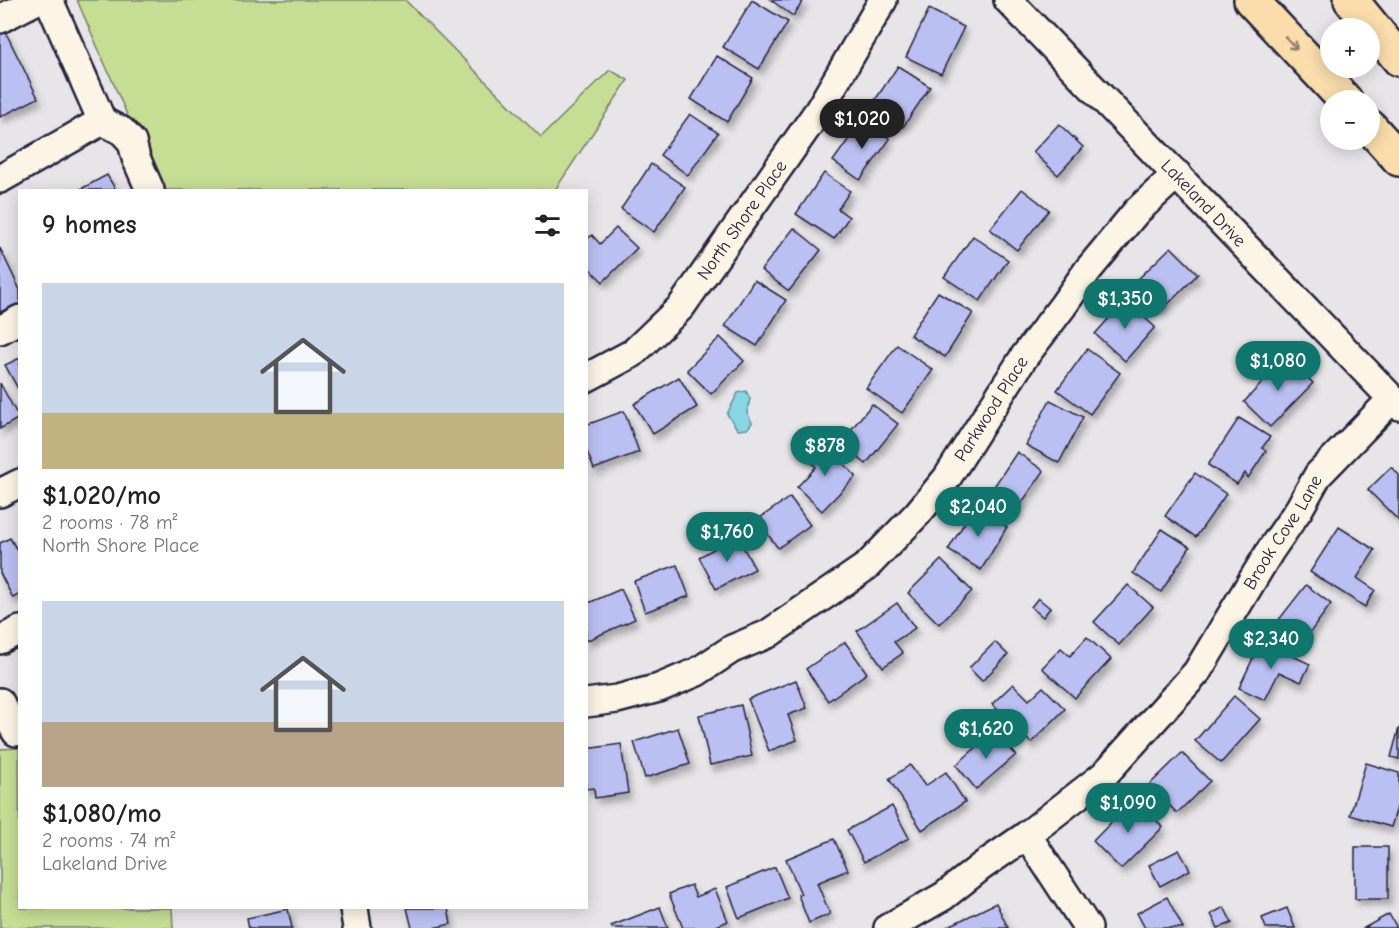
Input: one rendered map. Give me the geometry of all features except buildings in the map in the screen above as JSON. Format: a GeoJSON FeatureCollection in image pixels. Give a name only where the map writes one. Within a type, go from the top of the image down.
{"type":"FeatureCollection","features":[{"type":"Feature","properties":{"kind":"main road"},"geometry":{"type":"LineString","coordinates":[[1251,0],[1336,90]]}},
{"type":"Feature","properties":{"kind":"main road"},"geometry":{"type":"LineString","coordinates":[[1352,0],[1399,50]]}},
{"type":"Feature","properties":{"kind":"main road"},"geometry":{"type":"LineString","coordinates":[[1352,0],[1399,59]]}},
{"type":"Feature","properties":{"kind":"main road"},"geometry":{"type":"LineString","coordinates":[[1380,138],[1399,159]]}},
{"type":"Feature","properties":{"kind":"street"},"geometry":{"type":"LineString","coordinates":[[0,19],[37,0]]}},
{"type":"Feature","properties":{"kind":"street"},"geometry":{"type":"LineString","coordinates":[[49,0],[102,121],[122,131],[132,142],[136,158],[150,189]]}},
{"type":"Feature","properties":{"kind":"street","name":"North Shore Place"},"geometry":{"type":"LineString","coordinates":[[588,377],[633,353],[681,307],[819,110],[883,0]]}},
{"type":"Feature","properties":{"kind":"street","name":"Lakeland Drive"},"geometry":{"type":"LineString","coordinates":[[1008,0],[1395,402]]}},
{"type":"Feature","properties":{"kind":"street"},"geometry":{"type":"LineString","coordinates":[[0,179],[102,121]]}},
{"type":"Feature","properties":{"kind":"street","name":"Parkwood Place"},"geometry":{"type":"LineString","coordinates":[[588,703],[617,699],[659,688],[697,672],[732,649],[768,634],[867,566],[918,513],[947,478],[1024,357],[1088,270],[1136,212],[1177,174]]}},
{"type":"Feature","properties":{"kind":"street"},"geometry":{"type":"LineString","coordinates":[[0,330],[18,320]]}},
{"type":"Feature","properties":{"kind":"street","name":"Brook Cove Lane"},"geometry":{"type":"LineString","coordinates":[[888,928],[944,896],[982,866],[1027,836],[1104,775],[1197,672],[1318,475],[1395,402]]}},
{"type":"Feature","properties":{"kind":"street"},"geometry":{"type":"LineString","coordinates":[[0,493],[18,484]]}},
{"type":"Feature","properties":{"kind":"street"},"geometry":{"type":"LineString","coordinates":[[0,640],[18,631]]}},
{"type":"Feature","properties":{"kind":"street"},"geometry":{"type":"LineString","coordinates":[[0,702],[18,732]]}},
{"type":"Feature","properties":{"kind":"street"},"geometry":{"type":"LineString","coordinates":[[1027,836],[1088,928]]}},
{"type":"Feature","properties":{"kind":"street"},"geometry":{"type":"LineString","coordinates":[[354,909],[357,928]]}},
{"type":"Feature","properties":{"kind":"green space"},"geometry":{"type":"Polygon","coordinates":[[[77,0],[405,0],[541,137],[610,70],[628,80],[556,189],[160,189],[77,0]]]}},
{"type":"Feature","properties":{"kind":"green space"},"geometry":{"type":"Polygon","coordinates":[[[18,748],[18,909],[172,909],[173,928],[0,928],[0,749],[18,748]]]}},
{"type":"Feature","properties":{"kind":"water"},"geometry":{"type":"Polygon","coordinates":[[[746,391],[750,399],[747,412],[752,423],[747,429],[738,430],[727,414],[738,393],[746,391]]]}}]}
